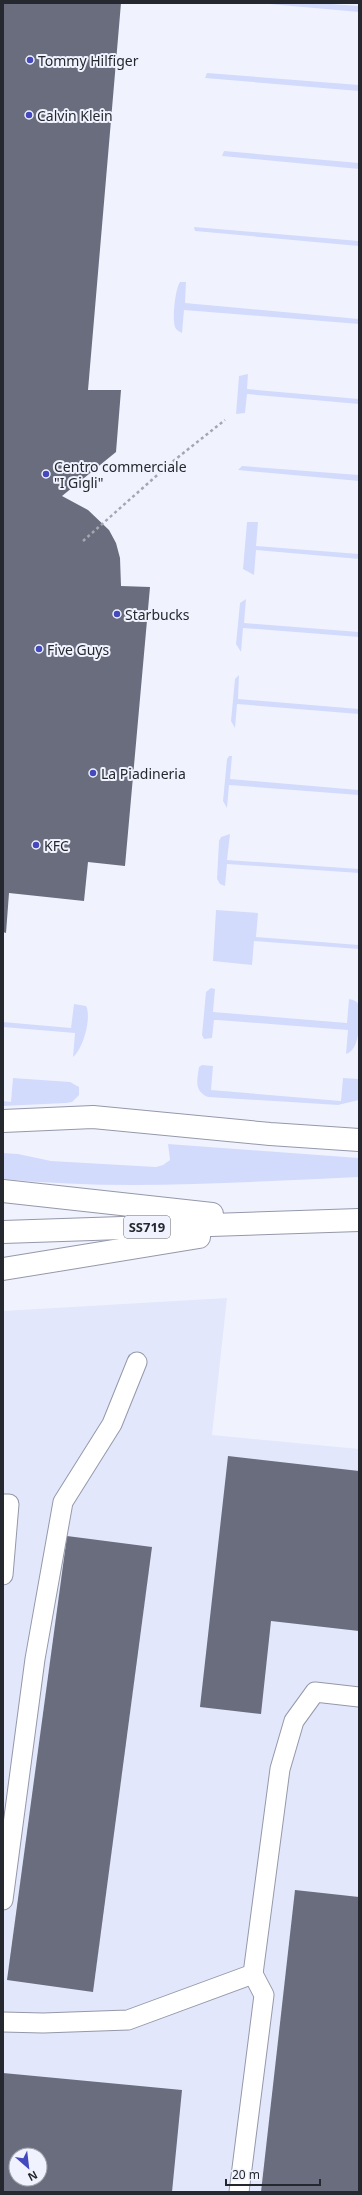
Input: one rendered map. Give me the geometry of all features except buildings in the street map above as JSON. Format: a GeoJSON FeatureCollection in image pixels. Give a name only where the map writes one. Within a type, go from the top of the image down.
{"type":"FeatureCollection","features":[{"type":"Feature","properties":{"kind":"main road"},"geometry":{"type":"LineString","coordinates":[[3,1120],[93,1117],[270,1134],[359,1140]]}},
{"type":"Feature","properties":{"kind":"main road"},"geometry":{"type":"LineString","coordinates":[[3,1191],[291,1222]]}},
{"type":"Feature","properties":{"kind":"main road","name":"SS719"},"geometry":{"type":"LineString","coordinates":[[3,1232],[359,1220]]}},
{"type":"Feature","properties":{"kind":"main road"},"geometry":{"type":"LineString","coordinates":[[3,1269],[291,1222]]}},
{"type":"Feature","properties":{"kind":"lane"},"geometry":{"type":"LineString","coordinates":[[3,1900],[35,1659],[63,1502],[112,1424],[137,1362]]}},
{"type":"Feature","properties":{"kind":"lane"},"geometry":{"type":"LineString","coordinates":[[3,1504],[9,1504],[3,1575]]}},
{"type":"Feature","properties":{"kind":"lane"},"geometry":{"type":"LineString","coordinates":[[239,2192],[264,1995],[253,1974],[280,1770],[294,1721],[315,1692],[359,1697]]}},
{"type":"Feature","properties":{"kind":"lane"},"geometry":{"type":"LineString","coordinates":[[3,2022],[43,2023],[128,2020],[253,1974]]}},
{"type":"Feature","properties":{"kind":"path"},"geometry":{"type":"LineString","coordinates":[[83,541],[172,462],[225,420]]}},
{"type":"Feature","properties":{"kind":"shaded area"},"geometry":{"type":"Polygon","coordinates":[[[258,3],[317,3],[359,6],[359,12],[258,3]]]}},
{"type":"Feature","properties":{"kind":"shaded area"},"geometry":{"type":"Polygon","coordinates":[[[207,73],[359,85],[359,91],[205,78],[207,73]]]}},
{"type":"Feature","properties":{"kind":"shaded area"},"geometry":{"type":"Polygon","coordinates":[[[224,151],[359,163],[359,169],[222,156],[224,151]]]}},
{"type":"Feature","properties":{"kind":"shaded area"},"geometry":{"type":"Polygon","coordinates":[[[194,227],[359,241],[359,246],[195,231],[194,227]]]}},
{"type":"Feature","properties":{"kind":"shaded area"},"geometry":{"type":"Polygon","coordinates":[[[180,282],[186,282],[185,303],[359,319],[359,324],[184,310],[182,333],[175,328],[174,323],[175,297],[180,282]]]}},
{"type":"Feature","properties":{"kind":"shaded area"},"geometry":{"type":"Polygon","coordinates":[[[248,374],[247,389],[359,399],[359,404],[247,394],[245,413],[236,414],[239,376],[248,374]]]}},
{"type":"Feature","properties":{"kind":"shaded area"},"geometry":{"type":"Polygon","coordinates":[[[242,466],[359,475],[359,481],[238,470],[242,466]]]}},
{"type":"Feature","properties":{"kind":"shaded area"},"geometry":{"type":"Polygon","coordinates":[[[247,522],[258,522],[256,546],[359,554],[359,559],[256,550],[254,575],[243,569],[247,522]]]}},
{"type":"Feature","properties":{"kind":"shaded area"},"geometry":{"type":"Polygon","coordinates":[[[246,599],[244,623],[359,632],[359,637],[243,628],[241,652],[236,644],[240,603],[246,599]]]}},
{"type":"Feature","properties":{"kind":"shaded area"},"geometry":{"type":"Polygon","coordinates":[[[239,675],[238,699],[359,709],[359,714],[237,704],[235,728],[231,721],[235,679],[239,675]]]}},
{"type":"Feature","properties":{"kind":"shaded area"},"geometry":{"type":"Polygon","coordinates":[[[229,756],[232,756],[230,779],[359,790],[359,795],[229,785],[227,808],[223,801],[227,759],[229,756]]]}},
{"type":"Feature","properties":{"kind":"shaded area"},"geometry":{"type":"Polygon","coordinates":[[[230,834],[227,860],[359,869],[359,873],[227,864],[225,886],[220,884],[217,879],[219,841],[221,837],[230,834]]]}},
{"type":"Feature","properties":{"kind":"shaded area"},"geometry":{"type":"Polygon","coordinates":[[[216,910],[258,913],[256,937],[359,945],[359,949],[254,941],[252,965],[213,961],[216,910]]]}},
{"type":"Feature","properties":{"kind":"shaded area"},"geometry":{"type":"Polygon","coordinates":[[[211,988],[215,989],[213,1012],[347,1023],[349,999],[354,1000],[358,1003],[359,1007],[357,1041],[351,1051],[346,1054],[348,1030],[218,1020],[214,1020],[212,1038],[204,1039],[202,1035],[206,992],[211,988]]]}},
{"type":"Feature","properties":{"kind":"shaded area"},"geometry":{"type":"Polygon","coordinates":[[[74,1004],[86,1006],[88,1018],[86,1033],[83,1041],[77,1053],[73,1057],[75,1033],[3,1027],[3,1022],[71,1028],[74,1004]]]}},
{"type":"Feature","properties":{"kind":"shaded area"},"geometry":{"type":"Polygon","coordinates":[[[202,1065],[213,1066],[211,1090],[341,1101],[343,1078],[359,1079],[359,1100],[338,1105],[208,1097],[198,1089],[199,1067],[202,1065]]]}},
{"type":"Feature","properties":{"kind":"shaded area"},"geometry":{"type":"Polygon","coordinates":[[[13,1078],[70,1082],[79,1087],[79,1095],[72,1102],[66,1103],[3,1106],[3,1101],[11,1102],[13,1078]]]}},
{"type":"Feature","properties":{"kind":"shaded area"},"geometry":{"type":"Polygon","coordinates":[[[168,1144],[359,1158],[359,1177],[226,1183],[136,1185],[47,1183],[3,1179],[3,1153],[18,1154],[51,1161],[156,1167],[163,1165],[170,1160],[168,1144]]]}},
{"type":"Feature","properties":{"kind":"shaded area"},"geometry":{"type":"Polygon","coordinates":[[[227,1298],[212,1435],[359,1449],[359,2192],[3,2192],[3,1311],[227,1298]]]}},
{"type":"Feature","properties":{"kind":"place","name":"Tommy Hilfiger"},"geometry":{"type":"Point","coordinates":[30,60]}},
{"type":"Feature","properties":{"kind":"place","name":"Calvin Klein"},"geometry":{"type":"Point","coordinates":[29,115]}},
{"type":"Feature","properties":{"kind":"place","name":"Centro commerciale \"I Gigli\""},"geometry":{"type":"Point","coordinates":[46,474]}},
{"type":"Feature","properties":{"kind":"place","name":"Starbucks"},"geometry":{"type":"Point","coordinates":[117,614]}},
{"type":"Feature","properties":{"kind":"place","name":"Five Guys"},"geometry":{"type":"Point","coordinates":[39,649]}},
{"type":"Feature","properties":{"kind":"place","name":"La Piadineria"},"geometry":{"type":"Point","coordinates":[93,773]}},
{"type":"Feature","properties":{"kind":"place","name":"KFC"},"geometry":{"type":"Point","coordinates":[36,845]}}]}
